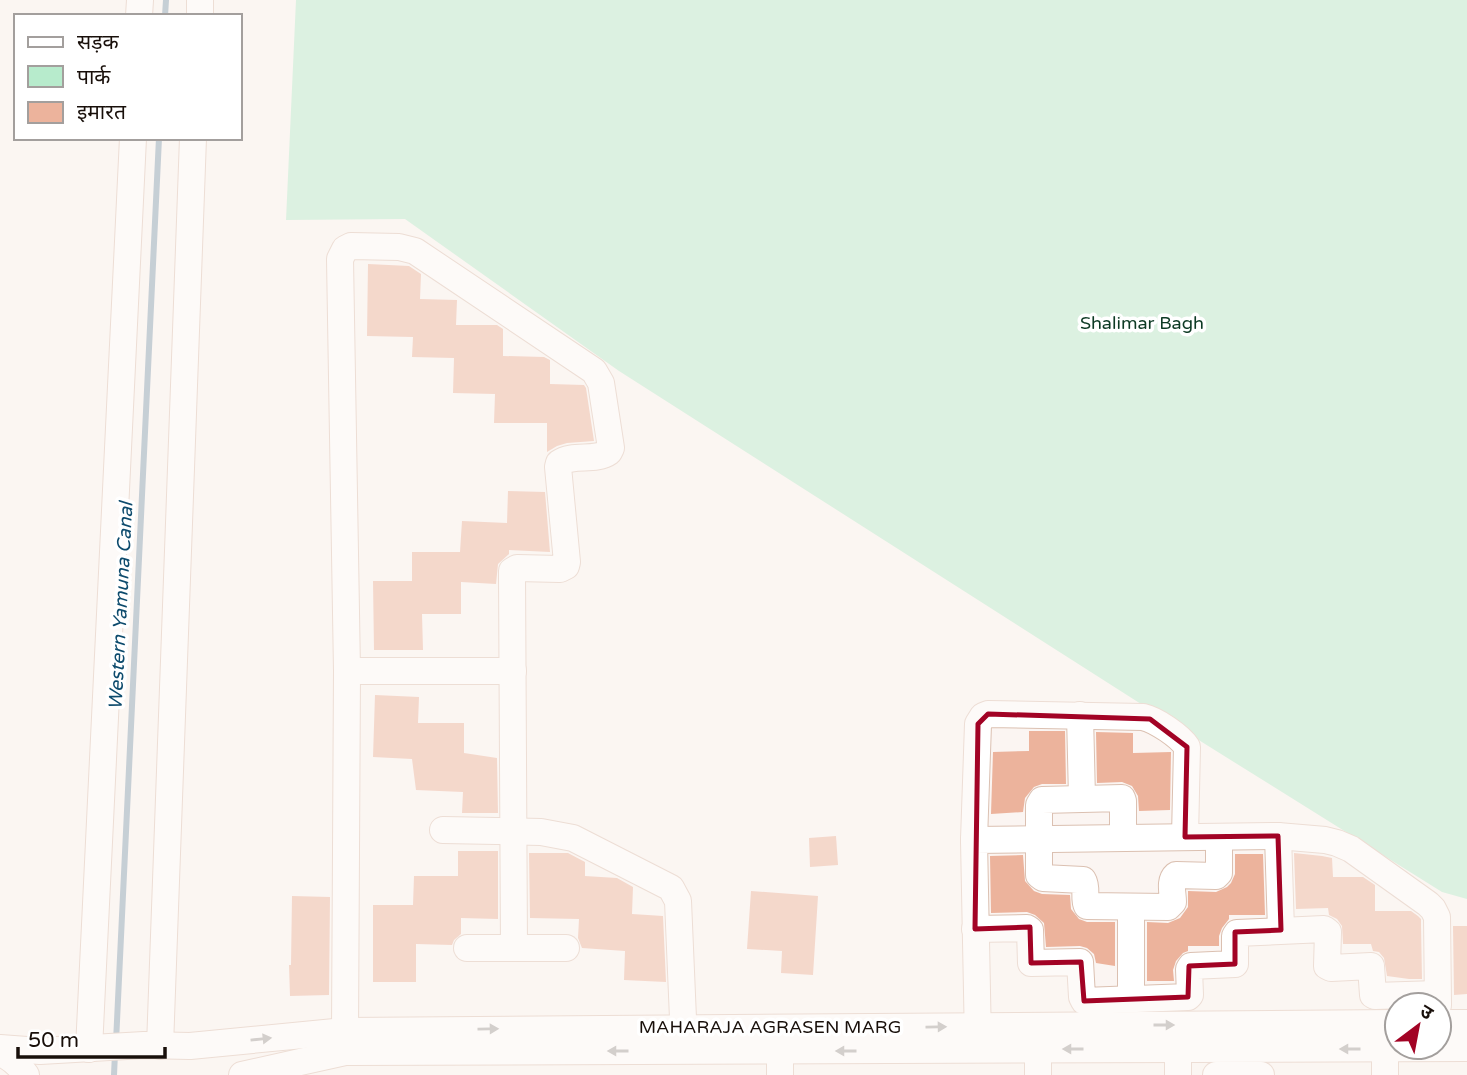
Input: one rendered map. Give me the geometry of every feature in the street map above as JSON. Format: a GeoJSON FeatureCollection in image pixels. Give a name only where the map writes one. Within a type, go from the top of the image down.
{"type":"FeatureCollection","features":[{"type":"Feature","properties":{"kind":"street"},"geometry":{"type":"LineString","coordinates":[[89,1049],[133,140]]}},
{"type":"Feature","properties":{"kind":"street"},"geometry":{"type":"LineString","coordinates":[[152,1046],[193,140]]}},
{"type":"Feature","properties":{"kind":"street"},"geometry":{"type":"LineString","coordinates":[[345,1031],[347,671],[340,259],[345,249],[351,246],[399,247],[415,251],[594,371],[600,379],[611,447],[606,455],[559,463],[566,566],[560,569],[517,568],[512,571],[514,948]]}},
{"type":"Feature","properties":{"kind":"street"},"geometry":{"type":"LineString","coordinates":[[347,671],[513,671]]}},
{"type":"Feature","properties":{"kind":"street"},"geometry":{"type":"LineString","coordinates":[[978,1038],[974,840],[979,720],[988,713],[1143,717],[1156,722],[1186,744],[1185,837]]}},
{"type":"Feature","properties":{"kind":"street"},"geometry":{"type":"LineString","coordinates":[[1080,715],[1082,798]]}},
{"type":"Feature","properties":{"kind":"street"},"geometry":{"type":"LineString","coordinates":[[1123,838],[1122,798],[1042,800],[1039,805],[1039,874],[1041,877],[1083,880],[1086,885],[1087,906],[1171,906],[1172,880],[1176,875],[1218,875],[1219,837]]}},
{"type":"Feature","properties":{"kind":"street"},"geometry":{"type":"LineString","coordinates":[[443,830],[541,832],[573,838],[671,888],[678,901],[684,1039]]}},
{"type":"Feature","properties":{"kind":"street"},"geometry":{"type":"LineString","coordinates":[[974,840],[1278,836],[1337,843],[1360,856],[1433,909],[1437,917],[1441,991]]}},
{"type":"Feature","properties":{"kind":"street"},"geometry":{"type":"LineString","coordinates":[[1278,836],[1281,930]]}},
{"type":"Feature","properties":{"kind":"street"},"geometry":{"type":"LineString","coordinates":[[1131,907],[1131,999]]}},
{"type":"Feature","properties":{"kind":"street"},"geometry":{"type":"LineString","coordinates":[[975,929],[1028,928],[1031,963],[1080,962],[1083,1000],[1188,997],[1191,966],[1236,964],[1237,933],[1326,929],[1328,966],[1371,966],[1373,995],[1383,999]]}},
{"type":"Feature","properties":{"kind":"street"},"geometry":{"type":"LineString","coordinates":[[467,948],[566,947]]}},
{"type":"Feature","properties":{"kind":"street","name":"MAHARAJA AGRASEN MARG"},"geometry":{"type":"LineString","coordinates":[[1038,1050],[1383,1024]]}},
{"type":"Feature","properties":{"kind":"street","name":"MAHARAJA AGRASEN MARG"},"geometry":{"type":"LineString","coordinates":[[0,1050],[190,1046],[345,1031],[684,1039],[767,1052],[935,1062],[978,1038]]}},
{"type":"Feature","properties":{"kind":"street","name":"MAHARAJA AGRASEN MARG"},"geometry":{"type":"LineString","coordinates":[[767,1052],[978,1038],[1038,1050],[1178,1062],[1383,1049]]}},
{"type":"Feature","properties":{"kind":"street","name":"MAHARAJA AGRASEN MARG"},"geometry":{"type":"LineString","coordinates":[[242,1075],[345,1052],[363,1063],[521,1063],[684,1039]]}},
{"type":"Feature","properties":{"kind":"street"},"geometry":{"type":"LineString","coordinates":[[0,1050],[26,1075]]}},
{"type":"Feature","properties":{"kind":"street"},"geometry":{"type":"LineString","coordinates":[[1216,1075],[1261,1075]]}},
{"type":"Feature","properties":{"kind":"highlighted area"},"geometry":{"type":"Polygon","coordinates":[[[988,714],[1150,719],[1187,747],[1185,837],[1278,836],[1281,930],[1235,932],[1235,964],[1189,966],[1188,997],[1084,1001],[1081,962],[1031,963],[1030,927],[975,929],[978,724],[988,714]]]}},
{"type":"Feature","properties":{"kind":"green space","name":"Shalimar Bagh"},"geometry":{"type":"Polygon","coordinates":[[[296,0],[1467,0],[1467,899],[1442,892],[1141,704],[619,371],[405,219],[286,220],[296,0]]]}},
{"type":"Feature","properties":{"kind":"building"},"geometry":{"type":"Polygon","coordinates":[[[368,264],[409,266],[421,274],[420,299],[457,300],[456,325],[497,325],[503,329],[503,356],[544,357],[550,360],[550,384],[584,385],[594,441],[567,443],[547,452],[547,423],[494,423],[495,394],[453,393],[454,358],[412,357],[413,337],[367,336],[368,264]]]}},
{"type":"Feature","properties":{"kind":"building"},"geometry":{"type":"Polygon","coordinates":[[[508,491],[545,492],[550,552],[509,550],[509,554],[498,564],[496,584],[461,582],[461,614],[422,614],[423,650],[374,650],[373,581],[412,581],[412,552],[460,552],[462,521],[507,523],[508,491]]]}},
{"type":"Feature","properties":{"kind":"building"},"geometry":{"type":"Polygon","coordinates":[[[375,695],[419,697],[418,723],[464,723],[464,753],[497,758],[498,813],[462,813],[463,792],[416,790],[412,759],[373,757],[375,695]]]}},
{"type":"Feature","properties":{"kind":"building"},"geometry":{"type":"Polygon","coordinates":[[[1029,731],[1065,731],[1066,784],[1042,784],[1034,787],[1025,798],[1023,812],[991,814],[993,752],[1029,751],[1029,731]]]}},
{"type":"Feature","properties":{"kind":"building"},"geometry":{"type":"Polygon","coordinates":[[[1096,732],[1133,733],[1133,753],[1171,752],[1170,810],[1139,811],[1138,796],[1132,786],[1122,782],[1097,783],[1096,732]]]}},
{"type":"Feature","properties":{"kind":"building"},"geometry":{"type":"Polygon","coordinates":[[[836,836],[838,865],[810,867],[809,838],[836,836]]]}},
{"type":"Feature","properties":{"kind":"building"},"geometry":{"type":"Polygon","coordinates":[[[458,851],[498,851],[498,919],[461,918],[461,934],[452,945],[416,944],[416,982],[373,982],[373,905],[413,905],[414,876],[458,876],[458,851]]]}},
{"type":"Feature","properties":{"kind":"building"},"geometry":{"type":"Polygon","coordinates":[[[529,853],[568,853],[585,862],[585,876],[617,878],[633,887],[632,914],[663,916],[666,982],[624,980],[625,951],[582,948],[578,938],[579,919],[530,918],[529,853]]]}},
{"type":"Feature","properties":{"kind":"building"},"geometry":{"type":"Polygon","coordinates":[[[1294,853],[1332,858],[1333,877],[1363,877],[1375,885],[1375,911],[1411,911],[1418,916],[1421,919],[1422,979],[1387,976],[1384,958],[1379,952],[1373,951],[1371,944],[1343,944],[1342,926],[1337,919],[1329,915],[1328,908],[1296,909],[1294,853]]]}},
{"type":"Feature","properties":{"kind":"building"},"geometry":{"type":"Polygon","coordinates":[[[1235,854],[1263,854],[1265,915],[1229,915],[1219,936],[1219,946],[1188,946],[1188,951],[1176,961],[1174,981],[1147,981],[1147,922],[1168,923],[1180,918],[1188,907],[1188,891],[1216,892],[1227,887],[1235,874],[1235,854]]]}},
{"type":"Feature","properties":{"kind":"building"},"geometry":{"type":"Polygon","coordinates":[[[1023,855],[1025,881],[1034,891],[1070,895],[1071,909],[1079,919],[1087,922],[1115,922],[1115,966],[1096,963],[1094,954],[1080,946],[1046,947],[1044,923],[1035,915],[1027,912],[991,913],[990,856],[1023,855]]]}},
{"type":"Feature","properties":{"kind":"building"},"geometry":{"type":"Polygon","coordinates":[[[751,891],[818,896],[813,975],[781,973],[782,951],[747,949],[751,891]]]}},
{"type":"Feature","properties":{"kind":"building"},"geometry":{"type":"Polygon","coordinates":[[[292,896],[330,897],[329,995],[290,996],[292,896]]]}},
{"type":"Feature","properties":{"kind":"building"},"geometry":{"type":"Polygon","coordinates":[[[1453,926],[1467,926],[1467,994],[1454,995],[1453,926]]]}},
{"type":"Feature","properties":{"kind":"waterway","name":"Western Yamuna Canal"},"geometry":{"type":"LineString","coordinates":[[165,14],[166,0]]}},
{"type":"Feature","properties":{"kind":"waterway","name":"Western Yamuna Canal"},"geometry":{"type":"LineString","coordinates":[[116,1042],[159,140]]}},
{"type":"Feature","properties":{"kind":"waterway","name":"Western Yamuna Canal"},"geometry":{"type":"LineString","coordinates":[[114,1075],[115,1053]]}}]}
